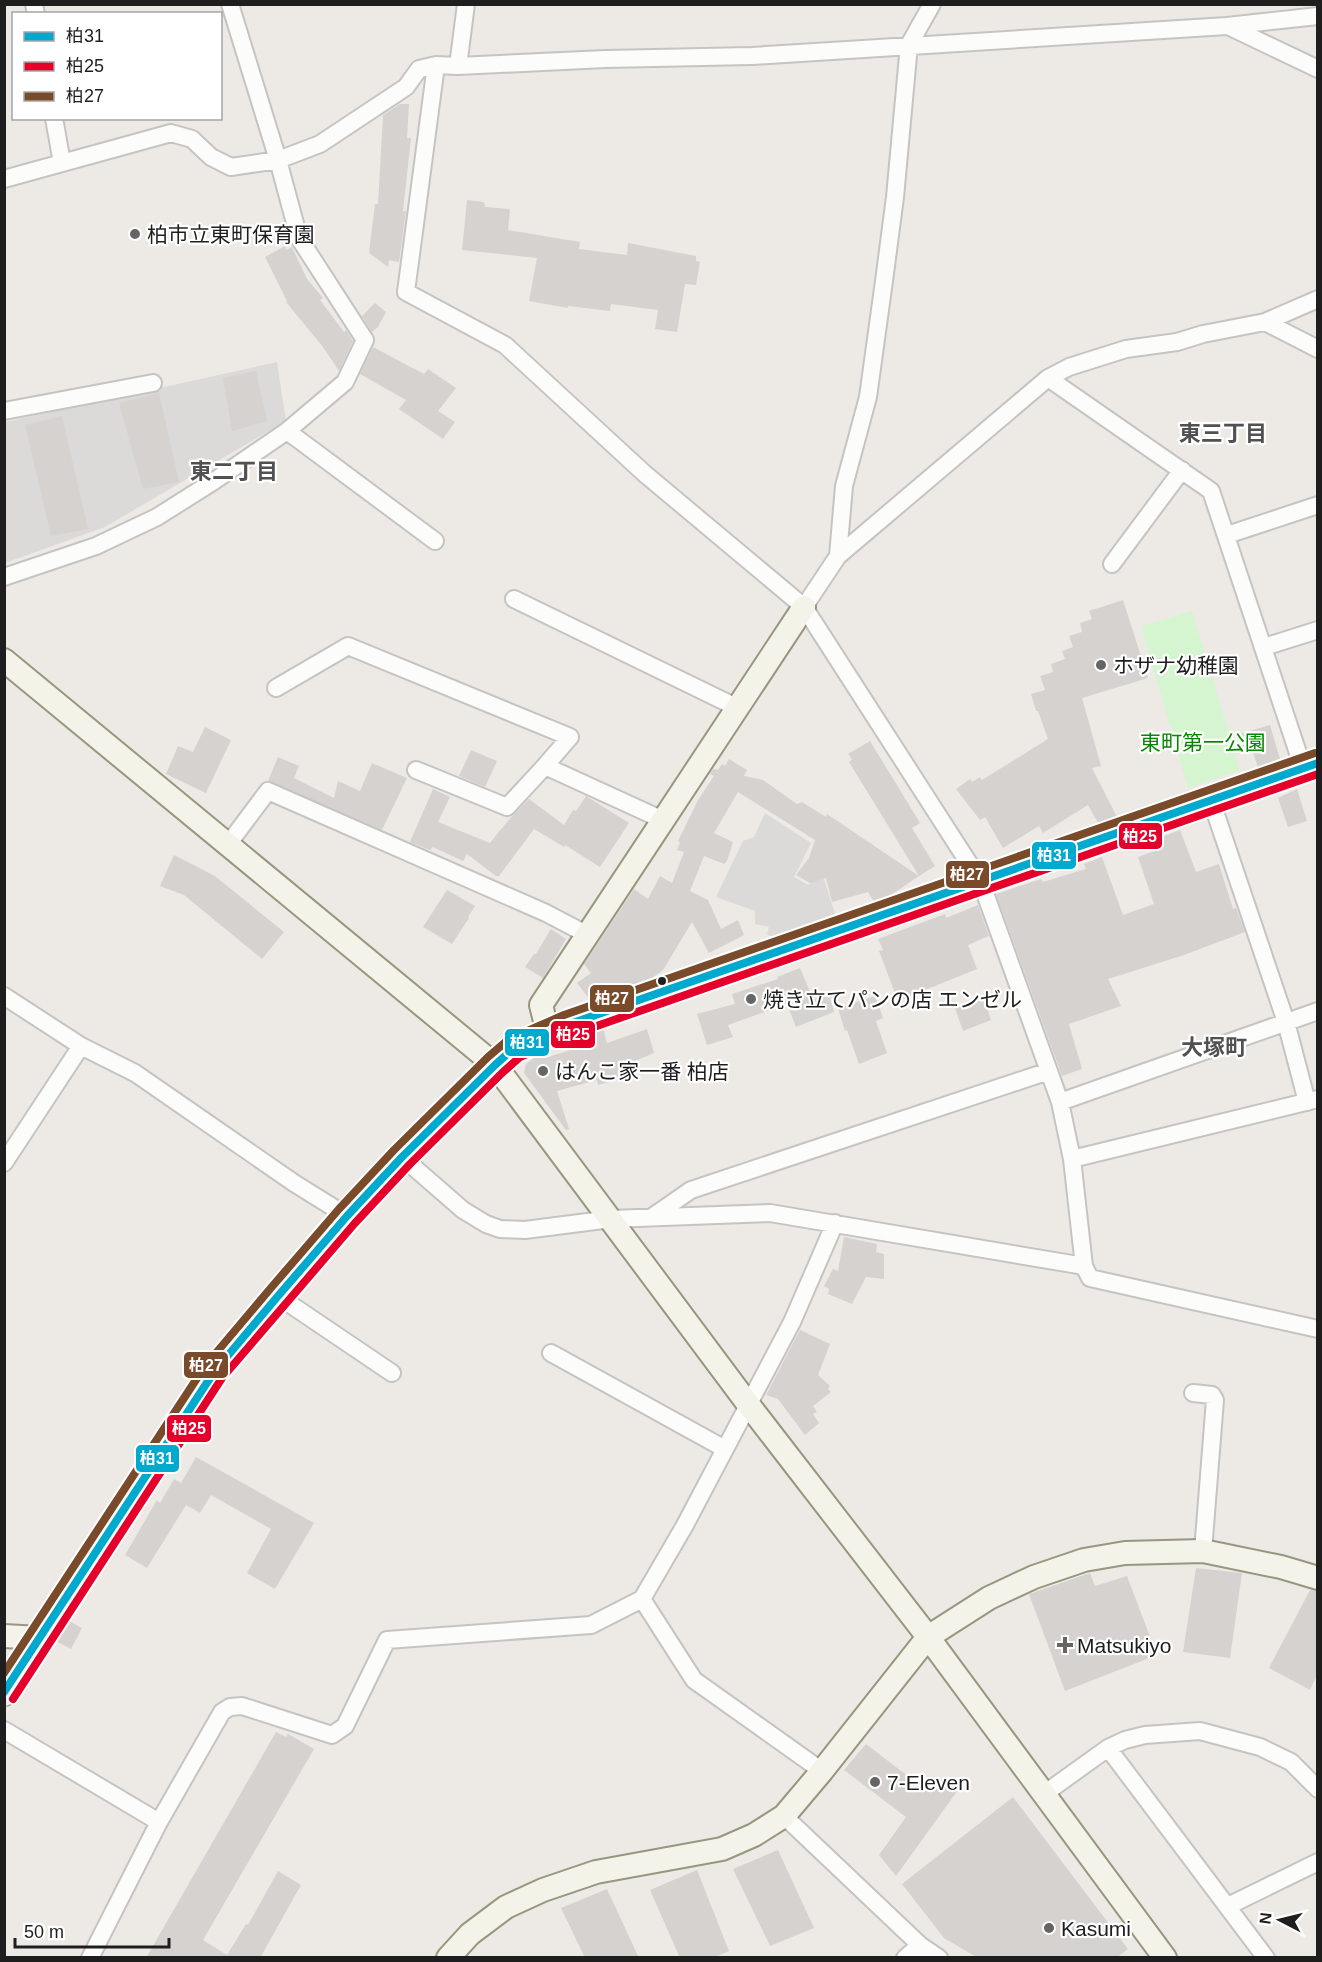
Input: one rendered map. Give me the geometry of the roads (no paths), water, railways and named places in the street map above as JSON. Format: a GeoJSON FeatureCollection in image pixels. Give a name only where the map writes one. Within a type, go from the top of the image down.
{"type":"FeatureCollection","features":[{"type":"Feature","properties":{"kind":"main road"},"geometry":{"type":"LineString","coordinates":[[4,1693],[214,1372],[347,1216],[402,1156],[514,1048],[548,1033],[1310,766]]}},
{"type":"Feature","properties":{"kind":"street"},"geometry":{"type":"LineString","coordinates":[[4,577],[96,546],[157,517],[214,481],[287,431],[345,382],[365,340],[299,238],[278,160],[230,4]]}},
{"type":"Feature","properties":{"kind":"street"},"geometry":{"type":"LineString","coordinates":[[458,66],[466,4]]}},
{"type":"Feature","properties":{"kind":"street"},"geometry":{"type":"LineString","coordinates":[[838,556],[844,486],[868,398],[883,292],[895,197],[909,45],[932,4]]}},
{"type":"Feature","properties":{"kind":"street"},"geometry":{"type":"LineString","coordinates":[[4,179],[171,133],[192,139],[211,157],[231,167],[278,160],[320,144],[406,87],[419,69],[436,65],[752,56],[1227,26],[1317,16]]}},
{"type":"Feature","properties":{"kind":"street"},"geometry":{"type":"LineString","coordinates":[[1227,26],[1317,69]]}},
{"type":"Feature","properties":{"kind":"street"},"geometry":{"type":"LineString","coordinates":[[436,65],[406,292],[505,345],[645,474],[804,607],[981,882],[1060,1102],[1072,1159],[1084,1266],[1090,1278],[1317,1329]]}},
{"type":"Feature","properties":{"kind":"street"},"geometry":{"type":"LineString","coordinates":[[54,120],[62,163]]}},
{"type":"Feature","properties":{"kind":"street"},"geometry":{"type":"LineString","coordinates":[[548,1033],[542,1005],[838,556],[1048,378],[1069,367],[1126,349],[1177,342],[1203,334],[1265,322],[1317,299]]}},
{"type":"Feature","properties":{"kind":"street"},"geometry":{"type":"LineString","coordinates":[[1265,322],[1317,349]]}},
{"type":"Feature","properties":{"kind":"street"},"geometry":{"type":"LineString","coordinates":[[1048,378],[1211,491],[1264,647],[1310,766]]}},
{"type":"Feature","properties":{"kind":"street"},"geometry":{"type":"LineString","coordinates":[[4,411],[153,382]]}},
{"type":"Feature","properties":{"kind":"street"},"geometry":{"type":"LineString","coordinates":[[287,431],[435,541]]}},
{"type":"Feature","properties":{"kind":"street"},"geometry":{"type":"LineString","coordinates":[[1112,564],[1182,470]]}},
{"type":"Feature","properties":{"kind":"street"},"geometry":{"type":"LineString","coordinates":[[1227,535],[1317,505]]}},
{"type":"Feature","properties":{"kind":"street"},"geometry":{"type":"LineString","coordinates":[[514,599],[738,708]]}},
{"type":"Feature","properties":{"kind":"street"},"geometry":{"type":"LineString","coordinates":[[1264,647],[1317,630]]}},
{"type":"Feature","properties":{"kind":"street"},"geometry":{"type":"LineString","coordinates":[[276,688],[348,646],[570,737],[507,807],[416,770]]}},
{"type":"Feature","properties":{"kind":"street"},"geometry":{"type":"LineString","coordinates":[[4,660],[229,843],[495,1065],[748,1404],[928,1637],[1165,1958]]}},
{"type":"Feature","properties":{"kind":"street"},"geometry":{"type":"LineString","coordinates":[[545,766],[663,820]]}},
{"type":"Feature","properties":{"kind":"street"},"geometry":{"type":"LineString","coordinates":[[229,843],[268,792],[546,913],[588,936]]}},
{"type":"Feature","properties":{"kind":"street"},"geometry":{"type":"LineString","coordinates":[[1072,1159],[1312,1100],[1211,800]]}},
{"type":"Feature","properties":{"kind":"street"},"geometry":{"type":"LineString","coordinates":[[4,996],[81,1046],[135,1073],[347,1216]]}},
{"type":"Feature","properties":{"kind":"street"},"geometry":{"type":"LineString","coordinates":[[1060,1102],[1317,1011]]}},
{"type":"Feature","properties":{"kind":"street"},"geometry":{"type":"LineString","coordinates":[[4,1163],[81,1046]]}},
{"type":"Feature","properties":{"kind":"street"},"geometry":{"type":"LineString","coordinates":[[652,1217],[691,1190],[1049,1071]]}},
{"type":"Feature","properties":{"kind":"street"},"geometry":{"type":"LineString","coordinates":[[402,1156],[463,1210],[486,1224],[500,1229],[525,1230],[611,1219],[770,1213],[1084,1266]]}},
{"type":"Feature","properties":{"kind":"street"},"geometry":{"type":"LineString","coordinates":[[90,1958],[159,1822],[222,1712],[230,1707],[242,1706],[332,1735],[345,1726],[387,1640],[591,1625],[642,1599],[685,1525],[792,1322],[835,1223]]}},
{"type":"Feature","properties":{"kind":"street"},"geometry":{"type":"LineString","coordinates":[[278,1296],[392,1373]]}},
{"type":"Feature","properties":{"kind":"street"},"geometry":{"type":"LineString","coordinates":[[550,1353],[724,1449]]}},
{"type":"Feature","properties":{"kind":"street"},"geometry":{"type":"LineString","coordinates":[[1193,1393],[1212,1395],[1215,1400],[1203,1551]]}},
{"type":"Feature","properties":{"kind":"street"},"geometry":{"type":"LineString","coordinates":[[448,1958],[470,1934],[506,1907],[543,1890],[596,1872],[722,1849],[753,1835],[784,1816],[822,1772],[928,1637],[989,1598],[1034,1577],[1084,1560],[1125,1553],[1203,1551],[1281,1567],[1317,1578]]}},
{"type":"Feature","properties":{"kind":"street"},"geometry":{"type":"LineString","coordinates":[[642,1599],[694,1680],[822,1772]]}},
{"type":"Feature","properties":{"kind":"street"},"geometry":{"type":"LineString","coordinates":[[4,1636],[40,1638]]}},
{"type":"Feature","properties":{"kind":"street"},"geometry":{"type":"LineString","coordinates":[[4,1730],[159,1822]]}},
{"type":"Feature","properties":{"kind":"street"},"geometry":{"type":"LineString","coordinates":[[1044,1794],[1108,1748],[1125,1740],[1145,1735],[1200,1731],[1260,1747],[1291,1762],[1317,1790]]}},
{"type":"Feature","properties":{"kind":"street"},"geometry":{"type":"LineString","coordinates":[[1108,1748],[1266,1958]]}},
{"type":"Feature","properties":{"kind":"street"},"geometry":{"type":"LineString","coordinates":[[784,1816],[920,1945],[939,1958]]}},
{"type":"Feature","properties":{"kind":"street"},"geometry":{"type":"LineString","coordinates":[[1228,1906],[1317,1862]]}},
{"type":"Feature","properties":{"kind":"street"},"geometry":{"type":"LineString","coordinates":[[906,1958],[920,1945]]}},
{"type":"Feature","properties":{"kind":"place","name":"柏市立東町保育園"},"geometry":{"type":"Point","coordinates":[135,234]}},
{"type":"Feature","properties":{"kind":"place","name":"ホザナ幼稚園"},"geometry":{"type":"Point","coordinates":[1101,665]}},
{"type":"Feature","properties":{"kind":"place","name":"焼き立てパンの店 エンゼル"},"geometry":{"type":"Point","coordinates":[751,999]}},
{"type":"Feature","properties":{"kind":"place","name":"はんこ家一番 柏店"},"geometry":{"type":"Point","coordinates":[543,1071]}},
{"type":"Feature","properties":{"kind":"place","name":"Matsukiyo"},"geometry":{"type":"Point","coordinates":[1065,1645]}},
{"type":"Feature","properties":{"kind":"place","name":"7-Eleven"},"geometry":{"type":"Point","coordinates":[875,1782]}},
{"type":"Feature","properties":{"kind":"place","name":"Kasumi"},"geometry":{"type":"Point","coordinates":[1049,1928]}},
{"type":"Feature","properties":{"kind":"district","name":"東三丁目"},"geometry":{"type":"Point","coordinates":[1223,433]}},
{"type":"Feature","properties":{"kind":"district","name":"東二丁目"},"geometry":{"type":"Point","coordinates":[234,471]}},
{"type":"Feature","properties":{"kind":"district","name":"大塚町"},"geometry":{"type":"Point","coordinates":[1214,1047]}},
{"type":"Feature","properties":{"kind":"park label","name":"東町第一公園"},"geometry":{"type":"Point","coordinates":[1203,742]}}]}
